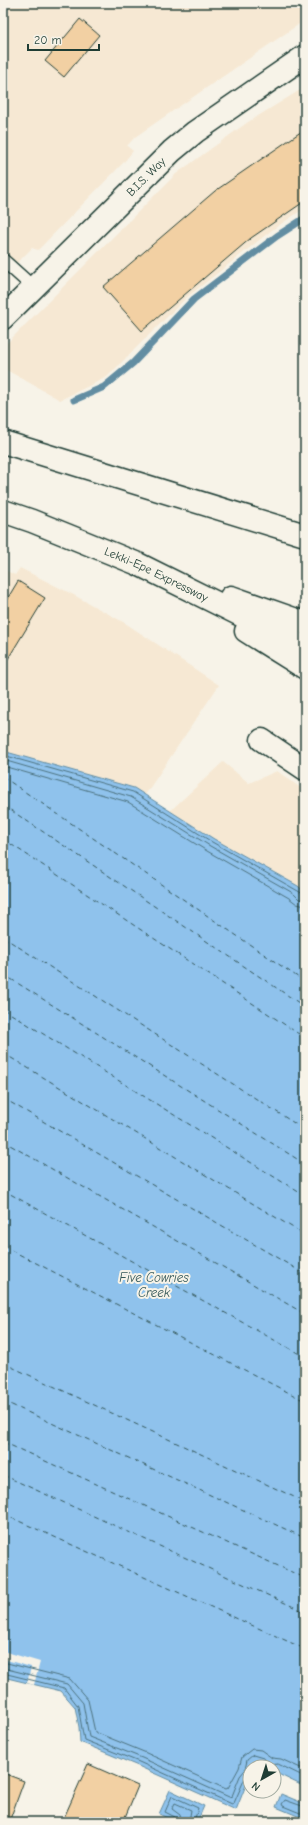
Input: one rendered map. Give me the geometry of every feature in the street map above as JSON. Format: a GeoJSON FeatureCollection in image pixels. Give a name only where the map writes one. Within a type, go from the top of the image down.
{"type":"FeatureCollection","features":[{"type":"Feature","properties":{"kind":"main road","name":"B.I.S. Way"},"geometry":{"type":"LineString","coordinates":[[3,318],[172,151],[195,132],[305,56]]}},
{"type":"Feature","properties":{"kind":"main road"},"geometry":{"type":"LineString","coordinates":[[3,442],[305,535]]}},
{"type":"Feature","properties":{"kind":"main road","name":"Lekki-Epe Expressway"},"geometry":{"type":"LineString","coordinates":[[3,511],[32,521],[138,564],[305,647]]}},
{"type":"Feature","properties":{"kind":"main road"},"geometry":{"type":"LineString","coordinates":[[272,524],[305,530]]}},
{"type":"Feature","properties":{"kind":"main road"},"geometry":{"type":"LineString","coordinates":[[272,524],[305,540]]}},
{"type":"Feature","properties":{"kind":"main road"},"geometry":{"type":"LineString","coordinates":[[138,564],[305,623]]}},
{"type":"Feature","properties":{"kind":"main road"},"geometry":{"type":"LineString","coordinates":[[138,564],[305,668]]}},
{"type":"Feature","properties":{"kind":"main road"},"geometry":{"type":"LineString","coordinates":[[262,740],[305,769]]}},
{"type":"Feature","properties":{"kind":"lane"},"geometry":{"type":"LineString","coordinates":[[3,260],[34,288]]}},
{"type":"Feature","properties":{"kind":"shaded area"},"geometry":{"type":"Polygon","coordinates":[[[3,3],[305,3],[305,20],[135,137],[127,146],[133,151],[124,162],[38,250],[32,248],[3,277],[3,3]]]}},
{"type":"Feature","properties":{"kind":"shaded area"},"geometry":{"type":"Polygon","coordinates":[[[305,87],[305,208],[272,230],[186,298],[107,377],[60,400],[3,368],[3,347],[176,174],[248,122],[305,87]]]}},
{"type":"Feature","properties":{"kind":"shaded area"},"geometry":{"type":"Polygon","coordinates":[[[20,568],[125,623],[219,685],[145,795],[134,788],[3,751],[3,569],[15,575],[20,568]]]}},
{"type":"Feature","properties":{"kind":"shaded area"},"geometry":{"type":"Polygon","coordinates":[[[223,762],[249,783],[277,771],[305,791],[305,892],[298,886],[214,839],[170,811],[223,762]]]}},
{"type":"Feature","properties":{"kind":"water","name":"Five Cowries Creek"},"geometry":{"type":"Polygon","coordinates":[[[3,751],[134,788],[214,839],[298,886],[305,892],[305,1787],[282,1776],[282,1759],[242,1759],[242,1795],[236,1810],[80,1742],[75,1707],[61,1691],[3,1677],[3,751]]]}},
{"type":"Feature","properties":{"kind":"water"},"geometry":{"type":"Polygon","coordinates":[[[170,1790],[204,1806],[197,1822],[176,1822],[159,1814],[170,1790]]]}},
{"type":"Feature","properties":{"kind":"water"},"geometry":{"type":"Polygon","coordinates":[[[282,1794],[305,1804],[305,1819],[276,1807],[279,1799],[282,1799],[282,1794]]]}},
{"type":"Feature","properties":{"kind":"pier"},"geometry":{"type":"Polygon","coordinates":[[[3,1651],[40,1662],[34,1685],[27,1683],[31,1667],[3,1659],[3,1651]]]}},
{"type":"Feature","properties":{"kind":"building"},"geometry":{"type":"Polygon","coordinates":[[[80,19],[99,35],[64,77],[45,61],[80,19]]]}},
{"type":"Feature","properties":{"kind":"building"},"geometry":{"type":"Polygon","coordinates":[[[305,129],[305,201],[251,238],[142,331],[103,287],[215,191],[305,129]]]}},
{"type":"Feature","properties":{"kind":"building"},"geometry":{"type":"Polygon","coordinates":[[[18,581],[45,598],[3,667],[3,606],[18,581]]]}},
{"type":"Feature","properties":{"kind":"building"},"geometry":{"type":"Polygon","coordinates":[[[88,1764],[138,1786],[123,1822],[62,1822],[88,1764]]]}},
{"type":"Feature","properties":{"kind":"building"},"geometry":{"type":"Polygon","coordinates":[[[3,1773],[24,1781],[9,1822],[3,1822],[3,1773]]]}},
{"type":"Feature","properties":{"kind":"waterway"},"geometry":{"type":"LineString","coordinates":[[74,400],[104,387],[133,363],[194,299],[277,236],[305,218]]}},
{"type":"Feature","properties":{"kind":"ferry route"},"geometry":{"type":"LineString","coordinates":[[3,777],[305,982]]}},
{"type":"Feature","properties":{"kind":"ferry route"},"geometry":{"type":"LineString","coordinates":[[3,805],[305,1007]]}},
{"type":"Feature","properties":{"kind":"ferry route"},"geometry":{"type":"LineString","coordinates":[[3,839],[305,1038]]}},
{"type":"Feature","properties":{"kind":"ferry route"},"geometry":{"type":"LineString","coordinates":[[3,937],[305,1130]]}},
{"type":"Feature","properties":{"kind":"ferry route"},"geometry":{"type":"LineString","coordinates":[[3,974],[305,1164]]}},
{"type":"Feature","properties":{"kind":"ferry route"},"geometry":{"type":"LineString","coordinates":[[3,1009],[305,1196]]}},
{"type":"Feature","properties":{"kind":"ferry route"},"geometry":{"type":"LineString","coordinates":[[3,1053],[305,1235]]}},
{"type":"Feature","properties":{"kind":"ferry route"},"geometry":{"type":"LineString","coordinates":[[3,1098],[305,1274]]}},
{"type":"Feature","properties":{"kind":"ferry route"},"geometry":{"type":"LineString","coordinates":[[3,1141],[305,1314]]}},
{"type":"Feature","properties":{"kind":"ferry route"},"geometry":{"type":"LineString","coordinates":[[3,1190],[305,1357]]}},
{"type":"Feature","properties":{"kind":"ferry route"},"geometry":{"type":"LineString","coordinates":[[3,1246],[305,1401]]}},
{"type":"Feature","properties":{"kind":"ferry route"},"geometry":{"type":"LineString","coordinates":[[3,1363],[305,1502]]}},
{"type":"Feature","properties":{"kind":"ferry route"},"geometry":{"type":"LineString","coordinates":[[3,1401],[305,1538]]}},
{"type":"Feature","properties":{"kind":"ferry route"},"geometry":{"type":"LineString","coordinates":[[3,1442],[305,1578]]}},
{"type":"Feature","properties":{"kind":"ferry route"},"geometry":{"type":"LineString","coordinates":[[3,1475],[305,1612]]}},
{"type":"Feature","properties":{"kind":"ferry route"},"geometry":{"type":"LineString","coordinates":[[3,1514],[305,1649]]}}]}
